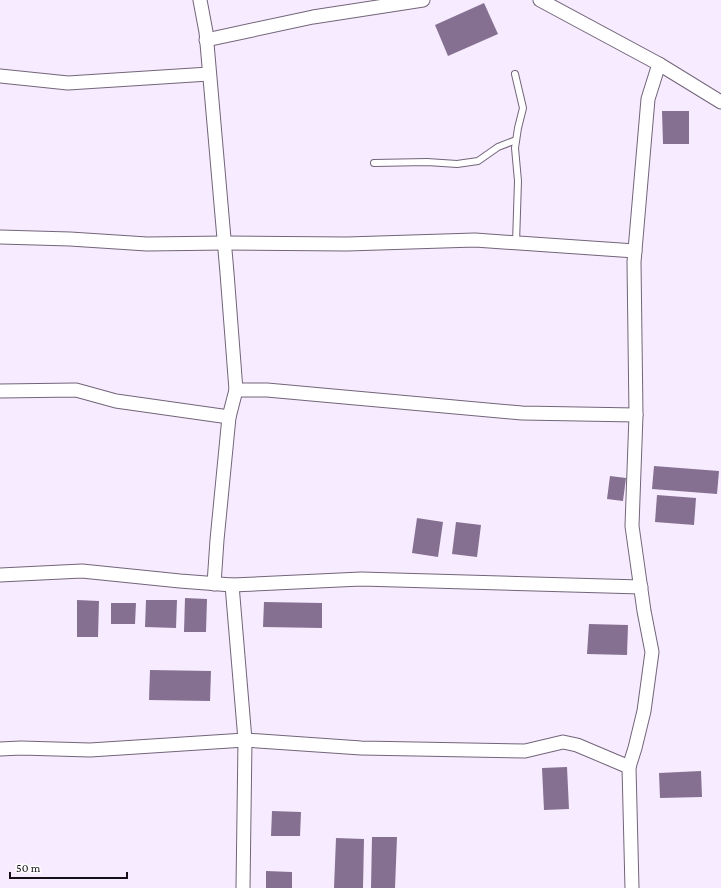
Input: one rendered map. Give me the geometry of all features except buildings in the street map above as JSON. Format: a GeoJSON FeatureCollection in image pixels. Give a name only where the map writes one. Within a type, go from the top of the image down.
{"type":"FeatureCollection","features":[{"type":"Feature","properties":{"kind":"street"},"geometry":{"type":"LineString","coordinates":[[200,0],[206,40],[236,390],[230,417],[217,540],[214,584]]}},
{"type":"Feature","properties":{"kind":"street"},"geometry":{"type":"LineString","coordinates":[[206,40],[313,17],[423,0]]}},
{"type":"Feature","properties":{"kind":"street"},"geometry":{"type":"LineString","coordinates":[[540,0],[659,64],[721,102]]}},
{"type":"Feature","properties":{"kind":"street"},"geometry":{"type":"LineString","coordinates":[[632,888],[629,767],[644,711],[652,652],[644,611],[632,526],[636,415],[634,262],[648,99],[659,64]]}},
{"type":"Feature","properties":{"kind":"street"},"geometry":{"type":"LineString","coordinates":[[0,76],[68,83],[209,74]]}},
{"type":"Feature","properties":{"kind":"street"},"geometry":{"type":"LineString","coordinates":[[0,236],[147,244],[347,244],[475,240],[635,252]]}},
{"type":"Feature","properties":{"kind":"street"},"geometry":{"type":"LineString","coordinates":[[0,391],[76,390],[116,401],[230,417]]}},
{"type":"Feature","properties":{"kind":"street"},"geometry":{"type":"LineString","coordinates":[[236,390],[267,390],[522,414],[636,415]]}},
{"type":"Feature","properties":{"kind":"street"},"geometry":{"type":"LineString","coordinates":[[0,575],[82,572],[232,585],[361,579],[641,587]]}},
{"type":"Feature","properties":{"kind":"street"},"geometry":{"type":"LineString","coordinates":[[232,585],[244,740],[243,888]]}},
{"type":"Feature","properties":{"kind":"street"},"geometry":{"type":"LineString","coordinates":[[0,749],[21,748],[90,750],[244,740],[361,748],[525,751],[563,742],[576,745],[629,767]]}},
{"type":"Feature","properties":{"kind":"lane"},"geometry":{"type":"LineString","coordinates":[[515,74],[523,108],[515,148],[518,181],[516,243]]}},
{"type":"Feature","properties":{"kind":"lane"},"geometry":{"type":"LineString","coordinates":[[374,163],[427,162],[457,164],[478,161],[498,147],[516,140]]}}]}
